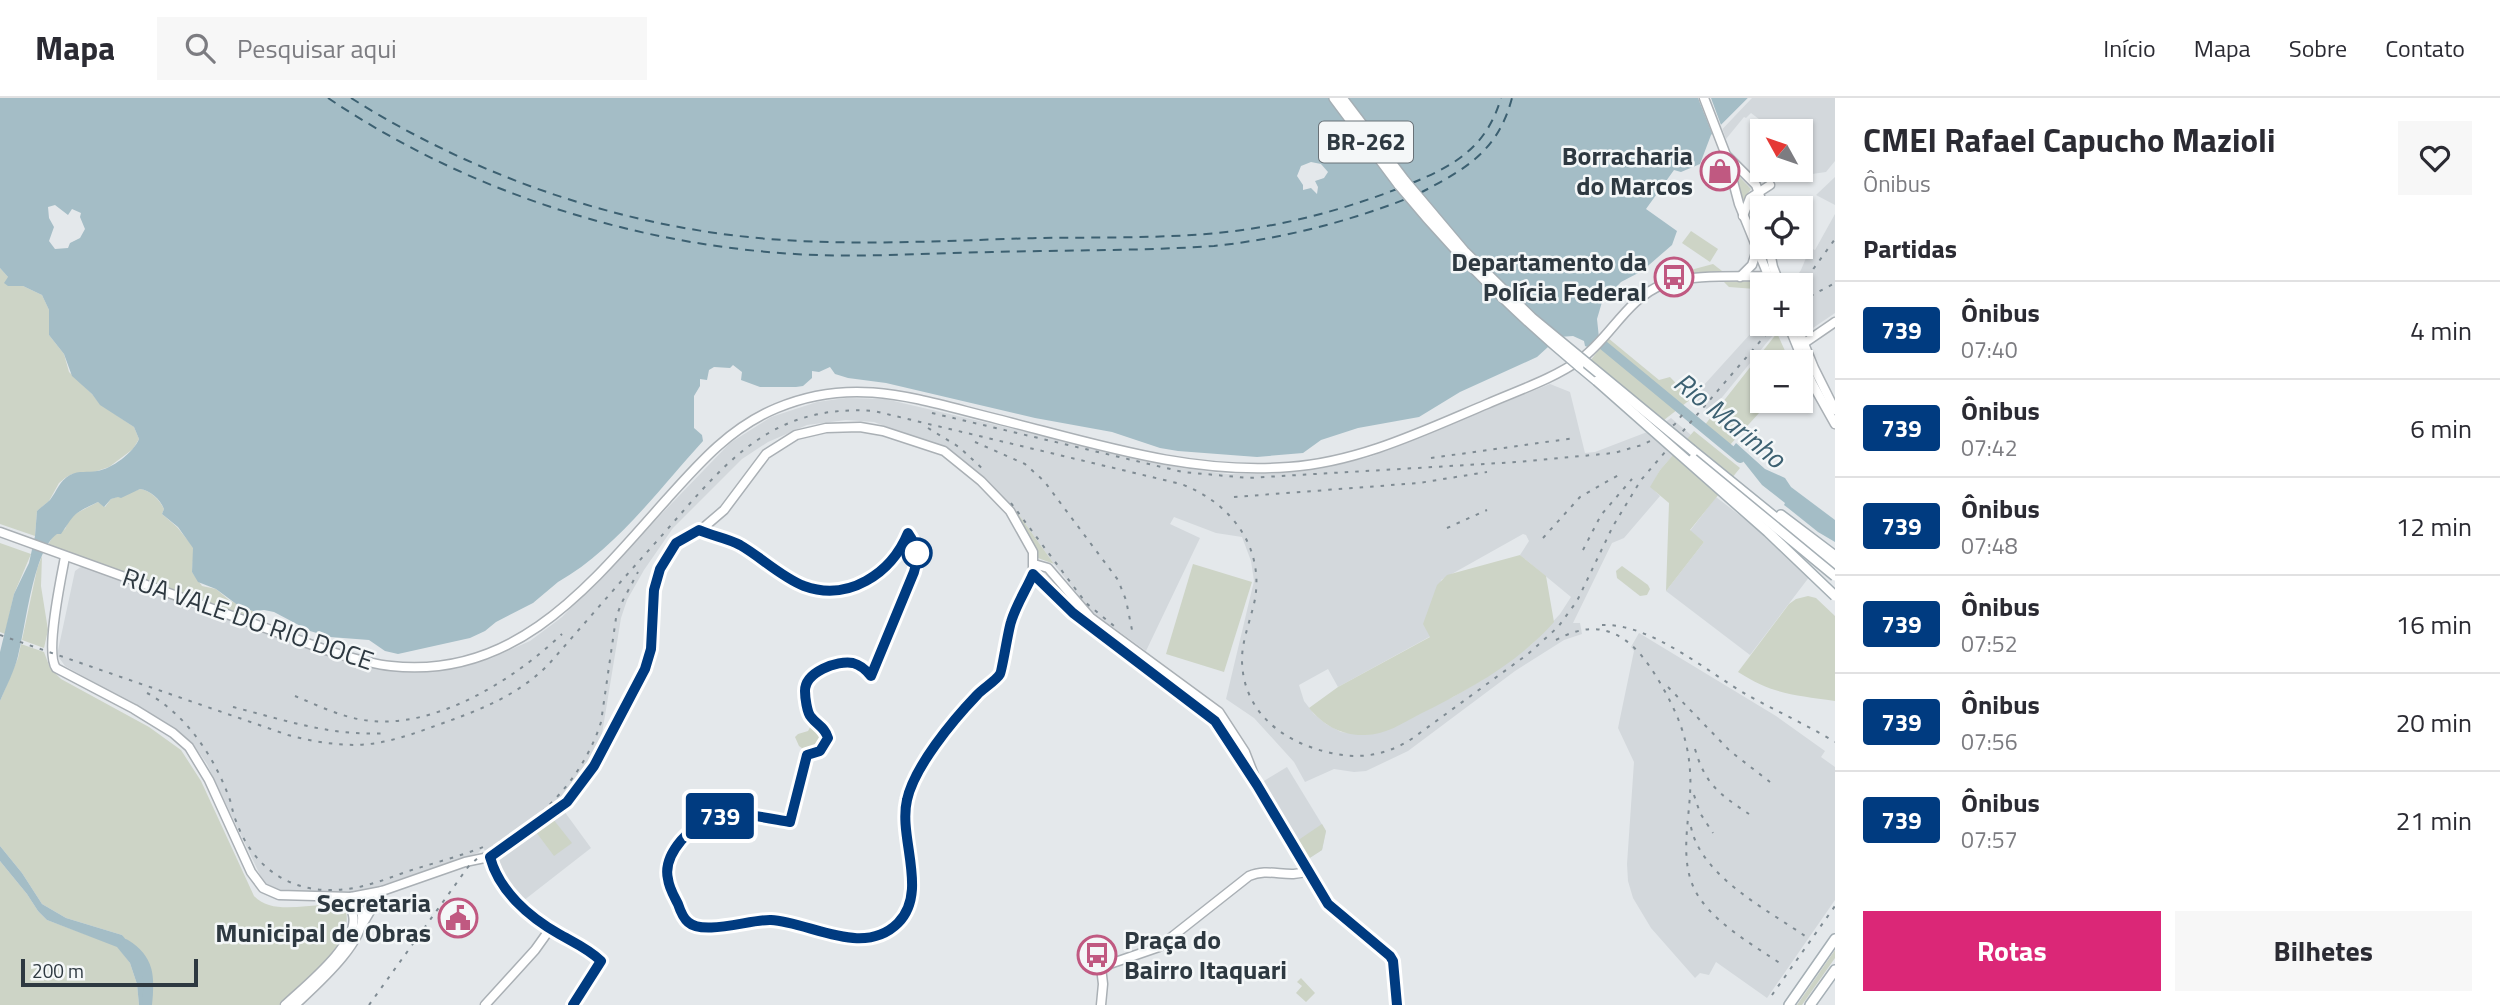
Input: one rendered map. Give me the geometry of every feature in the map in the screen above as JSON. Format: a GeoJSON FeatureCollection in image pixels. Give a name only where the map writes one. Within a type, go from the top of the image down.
{"type":"FeatureCollection","features":[{"type":"Feature","properties":{"kind":"main road","name":"BR-262"},"geometry":{"type":"LineString","coordinates":[[1334,98],[1391,174],[1460,256],[1519,314],[1583,360]]}},
{"type":"Feature","properties":{"kind":"main road","name":"BR-262"},"geometry":{"type":"LineString","coordinates":[[1342,98],[1396,170],[1464,251],[1532,318],[1583,360],[1597,381],[1768,532],[1835,596]]}},
{"type":"Feature","properties":{"kind":"main road"},"geometry":{"type":"LineString","coordinates":[[1583,360],[1835,566]]}},
{"type":"Feature","properties":{"kind":"main road"},"geometry":{"type":"LineString","coordinates":[[1597,381],[1835,576]]}},
{"type":"Feature","properties":{"kind":"main road"},"geometry":{"type":"LineString","coordinates":[[1692,450],[1835,556]]}},
{"type":"Feature","properties":{"kind":"main road"},"geometry":{"type":"LineString","coordinates":[[1789,1005],[1835,939]]}},
{"type":"Feature","properties":{"kind":"main road"},"geometry":{"type":"LineString","coordinates":[[1810,1005],[1835,970]]}},
{"type":"Feature","properties":{"kind":"street"},"geometry":{"type":"LineString","coordinates":[[1704,98],[1750,230]]}},
{"type":"Feature","properties":{"kind":"street"},"geometry":{"type":"LineString","coordinates":[[1726,155],[1748,177],[1760,196]]}},
{"type":"Feature","properties":{"kind":"street"},"geometry":{"type":"LineString","coordinates":[[1744,216],[1748,201],[1770,185]]}},
{"type":"Feature","properties":{"kind":"street"},"geometry":{"type":"LineString","coordinates":[[1740,277],[1752,265],[1754,259]]}},
{"type":"Feature","properties":{"kind":"street","name":"RUA VALE DO RIO DOCE"},"geometry":{"type":"LineString","coordinates":[[0,532],[310,645],[363,661],[394,667],[419,667],[491,654],[513,644],[560,611],[703,459],[736,430],[786,404],[838,391],[874,393],[913,399],[1171,462],[1223,468],[1269,468],[1331,461],[1382,447],[1533,385],[1583,360],[1609,329],[1642,297],[1662,284],[1681,280],[1750,277]]}},
{"type":"Feature","properties":{"kind":"street"},"geometry":{"type":"LineString","coordinates":[[1803,344],[1835,322]]}},
{"type":"Feature","properties":{"kind":"street"},"geometry":{"type":"LineString","coordinates":[[1793,336],[1812,383],[1835,424]]}},
{"type":"Feature","properties":{"kind":"street"},"geometry":{"type":"LineString","coordinates":[[1800,336],[1835,410]]}},
{"type":"Feature","properties":{"kind":"street"},"geometry":{"type":"LineString","coordinates":[[65,557],[56,608],[52,656],[54,666],[62,673],[156,722],[190,747],[209,780],[251,872],[262,888],[284,896],[351,897],[377,892],[465,862],[490,857],[563,805],[580,788],[645,669],[651,649],[654,590],[664,561],[681,538],[703,528],[724,510],[766,454],[809,431],[860,427],[883,431],[944,451],[981,481],[1010,511],[1029,543],[1034,564],[1033,574],[1073,613],[1219,712],[1245,752],[1257,785],[1328,904],[1387,952],[1393,961],[1397,1005]]}},
{"type":"Feature","properties":{"kind":"street"},"geometry":{"type":"LineString","coordinates":[[1034,564],[1048,568],[1091,618],[1165,677]]}},
{"type":"Feature","properties":{"kind":"street"},"geometry":{"type":"LineString","coordinates":[[485,1005],[535,950],[550,929],[529,914],[509,893],[493,870],[490,857]]}},
{"type":"Feature","properties":{"kind":"street"},"geometry":{"type":"LineString","coordinates":[[1101,1005],[1101,967],[1159,947],[1251,874],[1270,871],[1297,875],[1308,871]]}},
{"type":"Feature","properties":{"kind":"street"},"geometry":{"type":"LineString","coordinates":[[285,1005],[333,959],[349,934],[354,920],[377,892]]}},
{"type":"Feature","properties":{"kind":"street"},"geometry":{"type":"LineString","coordinates":[[295,1005],[339,962],[359,930],[377,892]]}},
{"type":"Feature","properties":{"kind":"street"},"geometry":{"type":"LineString","coordinates":[[351,897],[361,910],[359,930]]}},
{"type":"Feature","properties":{"kind":"street"},"geometry":{"type":"LineString","coordinates":[[340,898],[351,909],[354,920]]}},
{"type":"Feature","properties":{"kind":"shaded area"},"geometry":{"type":"Polygon","coordinates":[[[1748,98],[1835,98],[1835,161],[1826,172],[1813,174],[1813,119],[1759,119],[1751,113],[1744,117],[1726,139],[1721,125],[1748,98]]]}},
{"type":"Feature","properties":{"kind":"shaded area"},"geometry":{"type":"Polygon","coordinates":[[[1732,169],[1751,189],[1741,203],[1732,169]]]}},
{"type":"Feature","properties":{"kind":"shaded area"},"geometry":{"type":"Polygon","coordinates":[[[1835,177],[1835,205],[1816,195],[1835,177]]]}},
{"type":"Feature","properties":{"kind":"shaded area"},"geometry":{"type":"Polygon","coordinates":[[[1835,214],[1835,313],[1813,328],[1813,273],[1799,273],[1806,259],[1813,259],[1813,249],[1815,250],[1835,214]]]}},
{"type":"Feature","properties":{"kind":"shaded area"},"geometry":{"type":"Polygon","coordinates":[[[1691,231],[1718,249],[1710,262],[1682,243],[1691,231]]]}},
{"type":"Feature","properties":{"kind":"shaded area"},"geometry":{"type":"Polygon","coordinates":[[[1766,259],[1769,259],[1771,273],[1766,259]]]}},
{"type":"Feature","properties":{"kind":"shaded area"},"geometry":{"type":"Polygon","coordinates":[[[1713,264],[1726,274],[1666,277],[1672,275],[1713,264]]]}},
{"type":"Feature","properties":{"kind":"shaded area"},"geometry":{"type":"Polygon","coordinates":[[[0,268],[8,277],[8,286],[23,286],[42,295],[49,310],[49,335],[64,354],[69,372],[100,404],[134,427],[139,439],[133,449],[109,467],[94,472],[72,474],[59,483],[49,501],[37,511],[35,536],[0,524],[0,268]]]}},
{"type":"Feature","properties":{"kind":"shaded area"},"geometry":{"type":"Polygon","coordinates":[[[1750,281],[1750,289],[1729,287],[1724,282],[1750,281]]]}},
{"type":"Feature","properties":{"kind":"shaded area"},"geometry":{"type":"Polygon","coordinates":[[[1750,334],[1772,336],[1761,350],[1750,350],[1750,363],[1710,412],[1693,397],[1750,334]]]}},
{"type":"Feature","properties":{"kind":"shaded area"},"geometry":{"type":"Polygon","coordinates":[[[1775,336],[1778,336],[1785,350],[1764,350],[1775,336]]]}},
{"type":"Feature","properties":{"kind":"shaded area"},"geometry":{"type":"Polygon","coordinates":[[[1608,338],[1659,380],[1670,377],[1691,399],[1664,420],[1590,361],[1608,338]]]}},
{"type":"Feature","properties":{"kind":"shaded area"},"geometry":{"type":"Polygon","coordinates":[[[1750,367],[1750,413],[1759,413],[1729,446],[1704,426],[1750,367]]]}},
{"type":"Feature","properties":{"kind":"shaded area"},"geometry":{"type":"Polygon","coordinates":[[[1550,384],[1570,392],[1585,453],[1595,452],[1655,429],[1671,418],[1691,435],[1660,470],[1651,487],[1660,496],[1624,538],[1612,543],[1573,623],[1580,623],[1582,634],[1564,640],[1515,671],[1408,751],[1366,771],[1334,769],[1305,782],[1294,762],[1254,718],[1226,699],[1254,581],[1251,561],[1242,537],[1216,533],[1174,517],[1170,524],[1200,538],[1146,651],[1092,612],[1014,508],[994,490],[940,447],[874,422],[846,420],[807,425],[768,442],[742,459],[673,528],[627,600],[621,618],[601,740],[580,779],[565,796],[487,853],[483,848],[478,853],[364,891],[345,894],[282,891],[268,886],[261,877],[207,764],[193,744],[162,720],[65,666],[57,655],[75,571],[82,566],[337,659],[366,667],[425,671],[465,666],[492,658],[530,641],[562,617],[730,443],[771,417],[817,402],[846,398],[885,399],[1182,468],[1227,474],[1270,474],[1323,468],[1370,457],[1550,384]],[[1523,534],[1441,580],[1431,636],[1338,687],[1328,669],[1299,685],[1304,701],[1314,714],[1341,732],[1365,735],[1453,697],[1532,644],[1560,614],[1571,597],[1520,555],[1529,541],[1523,534]]]}},
{"type":"Feature","properties":{"kind":"shaded area"},"geometry":{"type":"Polygon","coordinates":[[[1694,431],[1740,468],[1690,530],[1704,542],[1666,591],[1669,503],[1650,487],[1660,470],[1694,431]]]}},
{"type":"Feature","properties":{"kind":"shaded area"},"geometry":{"type":"Polygon","coordinates":[[[140,489],[157,499],[164,509],[162,514],[194,548],[192,572],[202,586],[216,589],[229,600],[253,611],[251,617],[48,545],[53,536],[65,529],[71,516],[98,502],[105,507],[111,499],[140,489]]]}},
{"type":"Feature","properties":{"kind":"shaded area"},"geometry":{"type":"Polygon","coordinates":[[[1716,497],[1813,572],[1750,655],[1666,591],[1704,542],[1690,531],[1716,497]]]}},
{"type":"Feature","properties":{"kind":"shaded area"},"geometry":{"type":"Polygon","coordinates":[[[1014,508],[1054,564],[1038,558],[1014,508]]]}},
{"type":"Feature","properties":{"kind":"shaded area"},"geometry":{"type":"Polygon","coordinates":[[[0,543],[31,554],[14,594],[5,634],[0,632],[0,543]]]}},
{"type":"Feature","properties":{"kind":"shaded area"},"geometry":{"type":"Polygon","coordinates":[[[1520,555],[1546,576],[1554,622],[1508,663],[1456,695],[1380,733],[1357,735],[1341,731],[1320,720],[1309,708],[1338,687],[1430,637],[1423,624],[1437,585],[1447,575],[1520,555]]]}},
{"type":"Feature","properties":{"kind":"shaded area"},"geometry":{"type":"Polygon","coordinates":[[[42,556],[41,586],[48,630],[44,648],[22,640],[42,556]]]}},
{"type":"Feature","properties":{"kind":"shaded area"},"geometry":{"type":"Polygon","coordinates":[[[1193,564],[1252,582],[1224,672],[1166,654],[1193,564]]]}},
{"type":"Feature","properties":{"kind":"shaded area"},"geometry":{"type":"Polygon","coordinates":[[[1622,566],[1648,585],[1650,589],[1647,595],[1640,596],[1617,578],[1616,571],[1622,566]]]}},
{"type":"Feature","properties":{"kind":"shaded area"},"geometry":{"type":"Polygon","coordinates":[[[1808,596],[1816,598],[1835,616],[1835,701],[1774,690],[1738,672],[1789,604],[1808,596]]]}},
{"type":"Feature","properties":{"kind":"shaded area"},"geometry":{"type":"Polygon","coordinates":[[[1639,633],[1776,716],[1825,751],[1821,757],[1835,767],[1835,900],[1767,998],[1716,962],[1709,975],[1700,973],[1695,978],[1651,928],[1633,898],[1627,864],[1634,762],[1618,728],[1634,651],[1631,647],[1639,633]]]}},
{"type":"Feature","properties":{"kind":"shaded area"},"geometry":{"type":"Polygon","coordinates":[[[21,644],[44,652],[50,668],[61,679],[149,727],[181,750],[201,781],[254,896],[276,907],[328,905],[346,912],[342,938],[334,951],[279,1005],[149,1005],[150,983],[122,935],[66,918],[42,904],[0,846],[0,701],[21,644]]]}},
{"type":"Feature","properties":{"kind":"shaded area"},"geometry":{"type":"Polygon","coordinates":[[[813,722],[822,730],[824,740],[817,749],[806,751],[799,746],[795,737],[808,731],[813,722]]]}},
{"type":"Feature","properties":{"kind":"shaded area"},"geometry":{"type":"Polygon","coordinates":[[[1287,767],[1326,831],[1322,850],[1305,861],[1259,784],[1287,767]]]}},
{"type":"Feature","properties":{"kind":"shaded area"},"geometry":{"type":"Polygon","coordinates":[[[564,811],[591,848],[523,901],[494,864],[564,811]]]}},
{"type":"Feature","properties":{"kind":"shaded area"},"geometry":{"type":"Polygon","coordinates":[[[553,819],[572,843],[554,856],[536,832],[553,819]]]}},
{"type":"Feature","properties":{"kind":"shaded area"},"geometry":{"type":"Polygon","coordinates":[[[1322,824],[1326,831],[1322,850],[1305,861],[1294,843],[1322,824]]]}},
{"type":"Feature","properties":{"kind":"shaded area"},"geometry":{"type":"Polygon","coordinates":[[[0,861],[47,920],[117,946],[130,963],[137,984],[139,1005],[0,1005],[0,861]]]}},
{"type":"Feature","properties":{"kind":"shaded area"},"geometry":{"type":"Polygon","coordinates":[[[1835,950],[1835,958],[1802,1005],[1797,1005],[1835,950]]]}},
{"type":"Feature","properties":{"kind":"shaded area"},"geometry":{"type":"Polygon","coordinates":[[[1301,978],[1315,993],[1306,1002],[1296,993],[1302,986],[1297,982],[1301,978]]]}},
{"type":"Feature","properties":{"kind":"water"},"geometry":{"type":"Polygon","coordinates":[[[0,98],[1748,98],[1711,135],[1700,164],[1681,172],[1674,170],[1646,209],[1677,231],[1672,245],[1642,271],[1621,282],[1602,302],[1597,319],[1599,338],[1590,348],[1585,346],[1584,341],[1573,336],[1559,337],[1537,357],[1460,392],[1419,417],[1358,428],[1321,440],[1303,453],[1257,457],[1160,448],[1112,432],[1035,418],[886,383],[848,378],[835,374],[830,367],[819,372],[812,371],[812,378],[803,386],[760,387],[741,380],[742,372],[733,365],[730,368],[714,367],[709,370],[707,380],[700,379],[700,386],[694,396],[694,428],[702,435],[703,441],[636,517],[599,553],[533,603],[496,622],[485,631],[470,638],[398,654],[385,651],[369,640],[330,637],[310,631],[274,612],[253,611],[239,606],[216,589],[198,582],[192,572],[193,548],[178,527],[162,514],[164,509],[157,499],[140,489],[121,498],[111,499],[104,507],[98,502],[79,512],[61,534],[57,534],[49,543],[36,572],[16,662],[0,701],[0,652],[14,594],[29,563],[37,511],[50,500],[66,477],[109,467],[127,454],[139,439],[134,427],[100,405],[72,376],[64,354],[49,335],[49,310],[42,295],[23,286],[8,286],[4,283],[8,277],[0,268],[0,98]],[[1311,162],[1301,166],[1297,176],[1303,190],[1311,188],[1317,194],[1315,181],[1324,178],[1328,172],[1321,164],[1311,162]],[[55,205],[48,207],[49,218],[54,227],[49,241],[55,249],[68,248],[70,243],[80,238],[85,229],[81,213],[72,209],[68,215],[55,205]]]}},
{"type":"Feature","properties":{"kind":"water"},"geometry":{"type":"Polygon","coordinates":[[[1736,443],[1765,469],[1785,478],[1791,487],[1835,520],[1835,542],[1818,532],[1762,485],[1743,461],[1730,451],[1736,443]]]}},
{"type":"Feature","properties":{"kind":"water"},"geometry":{"type":"Polygon","coordinates":[[[0,846],[42,904],[66,918],[122,935],[138,954],[150,983],[149,1005],[139,1005],[137,984],[130,963],[117,947],[47,920],[38,911],[0,861],[0,846]]]}},
{"type":"Feature","properties":{"kind":"pier"},"geometry":{"type":"Polygon","coordinates":[[[1698,98],[1711,98],[1721,125],[1748,98],[1752,98],[1714,138],[1698,98]]]}},
{"type":"Feature","properties":{"kind":"waterway","name":"Rio Marinho"},"geometry":{"type":"LineString","coordinates":[[1597,340],[1740,458]]}},
{"type":"Feature","properties":{"kind":"waterway"},"geometry":{"type":"LineString","coordinates":[[125,944],[144,963],[148,978],[147,1005]]}},
{"type":"Feature","properties":{"kind":"ferry route"},"geometry":{"type":"LineString","coordinates":[[328,98],[381,131],[436,160],[493,186],[551,207],[611,225],[672,238],[795,254],[844,256],[1214,246],[1312,229],[1406,199]]}},
{"type":"Feature","properties":{"kind":"ferry route"},"geometry":{"type":"LineString","coordinates":[[351,98],[456,155],[567,199],[683,228],[742,236],[801,241],[920,242],[1186,235],[1235,231],[1297,220],[1397,189]]}},
{"type":"Feature","properties":{"kind":"ferry route"},"geometry":{"type":"LineString","coordinates":[[1412,183],[1442,169],[1468,152],[1487,129],[1501,98]]}},
{"type":"Feature","properties":{"kind":"ferry route"},"geometry":{"type":"LineString","coordinates":[[1420,193],[1466,166],[1489,145],[1506,116],[1512,98]]}},
{"type":"Feature","properties":{"kind":"railway"},"geometry":{"type":"LineString","coordinates":[[1810,273],[1835,239]]}},
{"type":"Feature","properties":{"kind":"railway"},"geometry":{"type":"LineString","coordinates":[[1813,295],[1835,283]]}},
{"type":"Feature","properties":{"kind":"railway"},"geometry":{"type":"LineString","coordinates":[[0,635],[288,735],[348,745],[377,743],[397,738],[481,709],[536,676],[703,489],[749,446],[775,430],[804,418],[836,411],[874,411],[1181,484],[1214,502],[1240,528],[1254,561],[1255,599],[1242,657],[1243,676],[1256,707],[1279,731],[1310,747],[1350,756],[1372,755],[1393,749],[1413,738],[1528,654],[1558,627],[1577,601],[1613,526],[1641,480],[1765,336]]}},
{"type":"Feature","properties":{"kind":"railway"},"geometry":{"type":"LineString","coordinates":[[932,413],[1183,472],[1248,478],[1517,462],[1614,453],[1642,445],[1660,436],[1675,424],[1686,410]]}},
{"type":"Feature","properties":{"kind":"railway"},"geometry":{"type":"LineString","coordinates":[[928,428],[959,447],[986,472]]}},
{"type":"Feature","properties":{"kind":"railway"},"geometry":{"type":"LineString","coordinates":[[1431,458],[1575,438]]}},
{"type":"Feature","properties":{"kind":"railway"},"geometry":{"type":"LineString","coordinates":[[975,442],[1025,464],[1044,481],[1118,580],[1126,600],[1132,630]]}},
{"type":"Feature","properties":{"kind":"railway"},"geometry":{"type":"LineString","coordinates":[[1234,497],[1419,483],[1487,472]]}},
{"type":"Feature","properties":{"kind":"railway"},"geometry":{"type":"LineString","coordinates":[[1543,538],[1580,497],[1622,473]]}},
{"type":"Feature","properties":{"kind":"railway"},"geometry":{"type":"LineString","coordinates":[[1583,550],[1601,515],[1632,479]]}},
{"type":"Feature","properties":{"kind":"railway"},"geometry":{"type":"LineString","coordinates":[[1011,503],[1086,603],[1114,626]]}},
{"type":"Feature","properties":{"kind":"railway"},"geometry":{"type":"LineString","coordinates":[[1447,528],[1487,510]]}},
{"type":"Feature","properties":{"kind":"railway"},"geometry":{"type":"LineString","coordinates":[[369,1005],[468,867],[541,813],[563,791],[581,765],[601,722],[616,618],[638,572]]}},
{"type":"Feature","properties":{"kind":"railway"},"geometry":{"type":"LineString","coordinates":[[1602,625],[1621,626],[1659,640],[1749,696],[1835,742]]}},
{"type":"Feature","properties":{"kind":"railway"},"geometry":{"type":"LineString","coordinates":[[1556,640],[1574,632],[1604,630],[1629,643],[1650,666],[1676,713],[1687,747],[1690,785],[1686,844],[1693,886],[1700,899],[1720,921],[1784,966]]}},
{"type":"Feature","properties":{"kind":"railway"},"geometry":{"type":"LineString","coordinates":[[295,696],[332,712],[362,720],[397,721],[423,716],[475,697],[499,683],[562,634]]}},
{"type":"Feature","properties":{"kind":"railway"},"geometry":{"type":"LineString","coordinates":[[1668,687],[1730,751],[1770,782]]}},
{"type":"Feature","properties":{"kind":"railway"},"geometry":{"type":"LineString","coordinates":[[147,693],[175,713],[198,739],[224,784],[245,840],[256,856],[284,879],[300,886],[319,889],[359,887],[486,846]]}},
{"type":"Feature","properties":{"kind":"railway"},"geometry":{"type":"LineString","coordinates":[[233,707],[328,730],[387,733]]}},
{"type":"Feature","properties":{"kind":"railway"},"geometry":{"type":"LineString","coordinates":[[1695,749],[1703,771],[1714,787],[1749,814]]}},
{"type":"Feature","properties":{"kind":"railway"},"geometry":{"type":"LineString","coordinates":[[1694,795],[1700,813],[1713,833]]}},
{"type":"Feature","properties":{"kind":"railway"},"geometry":{"type":"LineString","coordinates":[[1691,827],[1697,845],[1721,876],[1754,903],[1805,936]]}},
{"type":"Feature","properties":{"kind":"railway"},"geometry":{"type":"LineString","coordinates":[[1772,995],[1835,906]]}},
{"type":"Feature","properties":{"kind":"bus line","name":"739"},"geometry":{"type":"LineString","coordinates":[[573,1005],[601,961],[541,923],[520,905],[493,870],[490,857],[567,802],[594,766],[645,669],[651,649],[657,575],[676,543],[699,530],[738,544],[795,582],[821,590],[851,589],[870,579],[896,557],[908,533],[916,546],[917,559],[871,676],[862,667],[851,663],[814,674],[807,680],[805,692],[810,717],[818,722],[828,738],[820,751],[807,755],[790,822],[732,814],[719,816],[698,826],[678,845],[670,860],[667,878],[682,915],[689,923],[697,927],[712,927],[771,920],[826,934],[862,938],[887,932],[899,922],[913,886],[905,825],[908,796],[914,781],[949,727],[976,695],[1001,673],[1011,620],[1033,574],[1073,613],[1219,725],[1328,904],[1340,917],[1367,935],[1390,956],[1393,961],[1397,1005]]}},
{"type":"Feature","properties":{"kind":"place","name":"Borracharia do Marcos"},"geometry":{"type":"Point","coordinates":[1720,171]}},
{"type":"Feature","properties":{"kind":"place","name":"Departamento da Polícia Federal"},"geometry":{"type":"Point","coordinates":[1674,277]}},
{"type":"Feature","properties":{"kind":"place","name":"Secretaria Municipal de Obras"},"geometry":{"type":"Point","coordinates":[458,918]}},
{"type":"Feature","properties":{"kind":"place","name":"Praça do Bairro Itaquari"},"geometry":{"type":"Point","coordinates":[1097,955]}}]}
